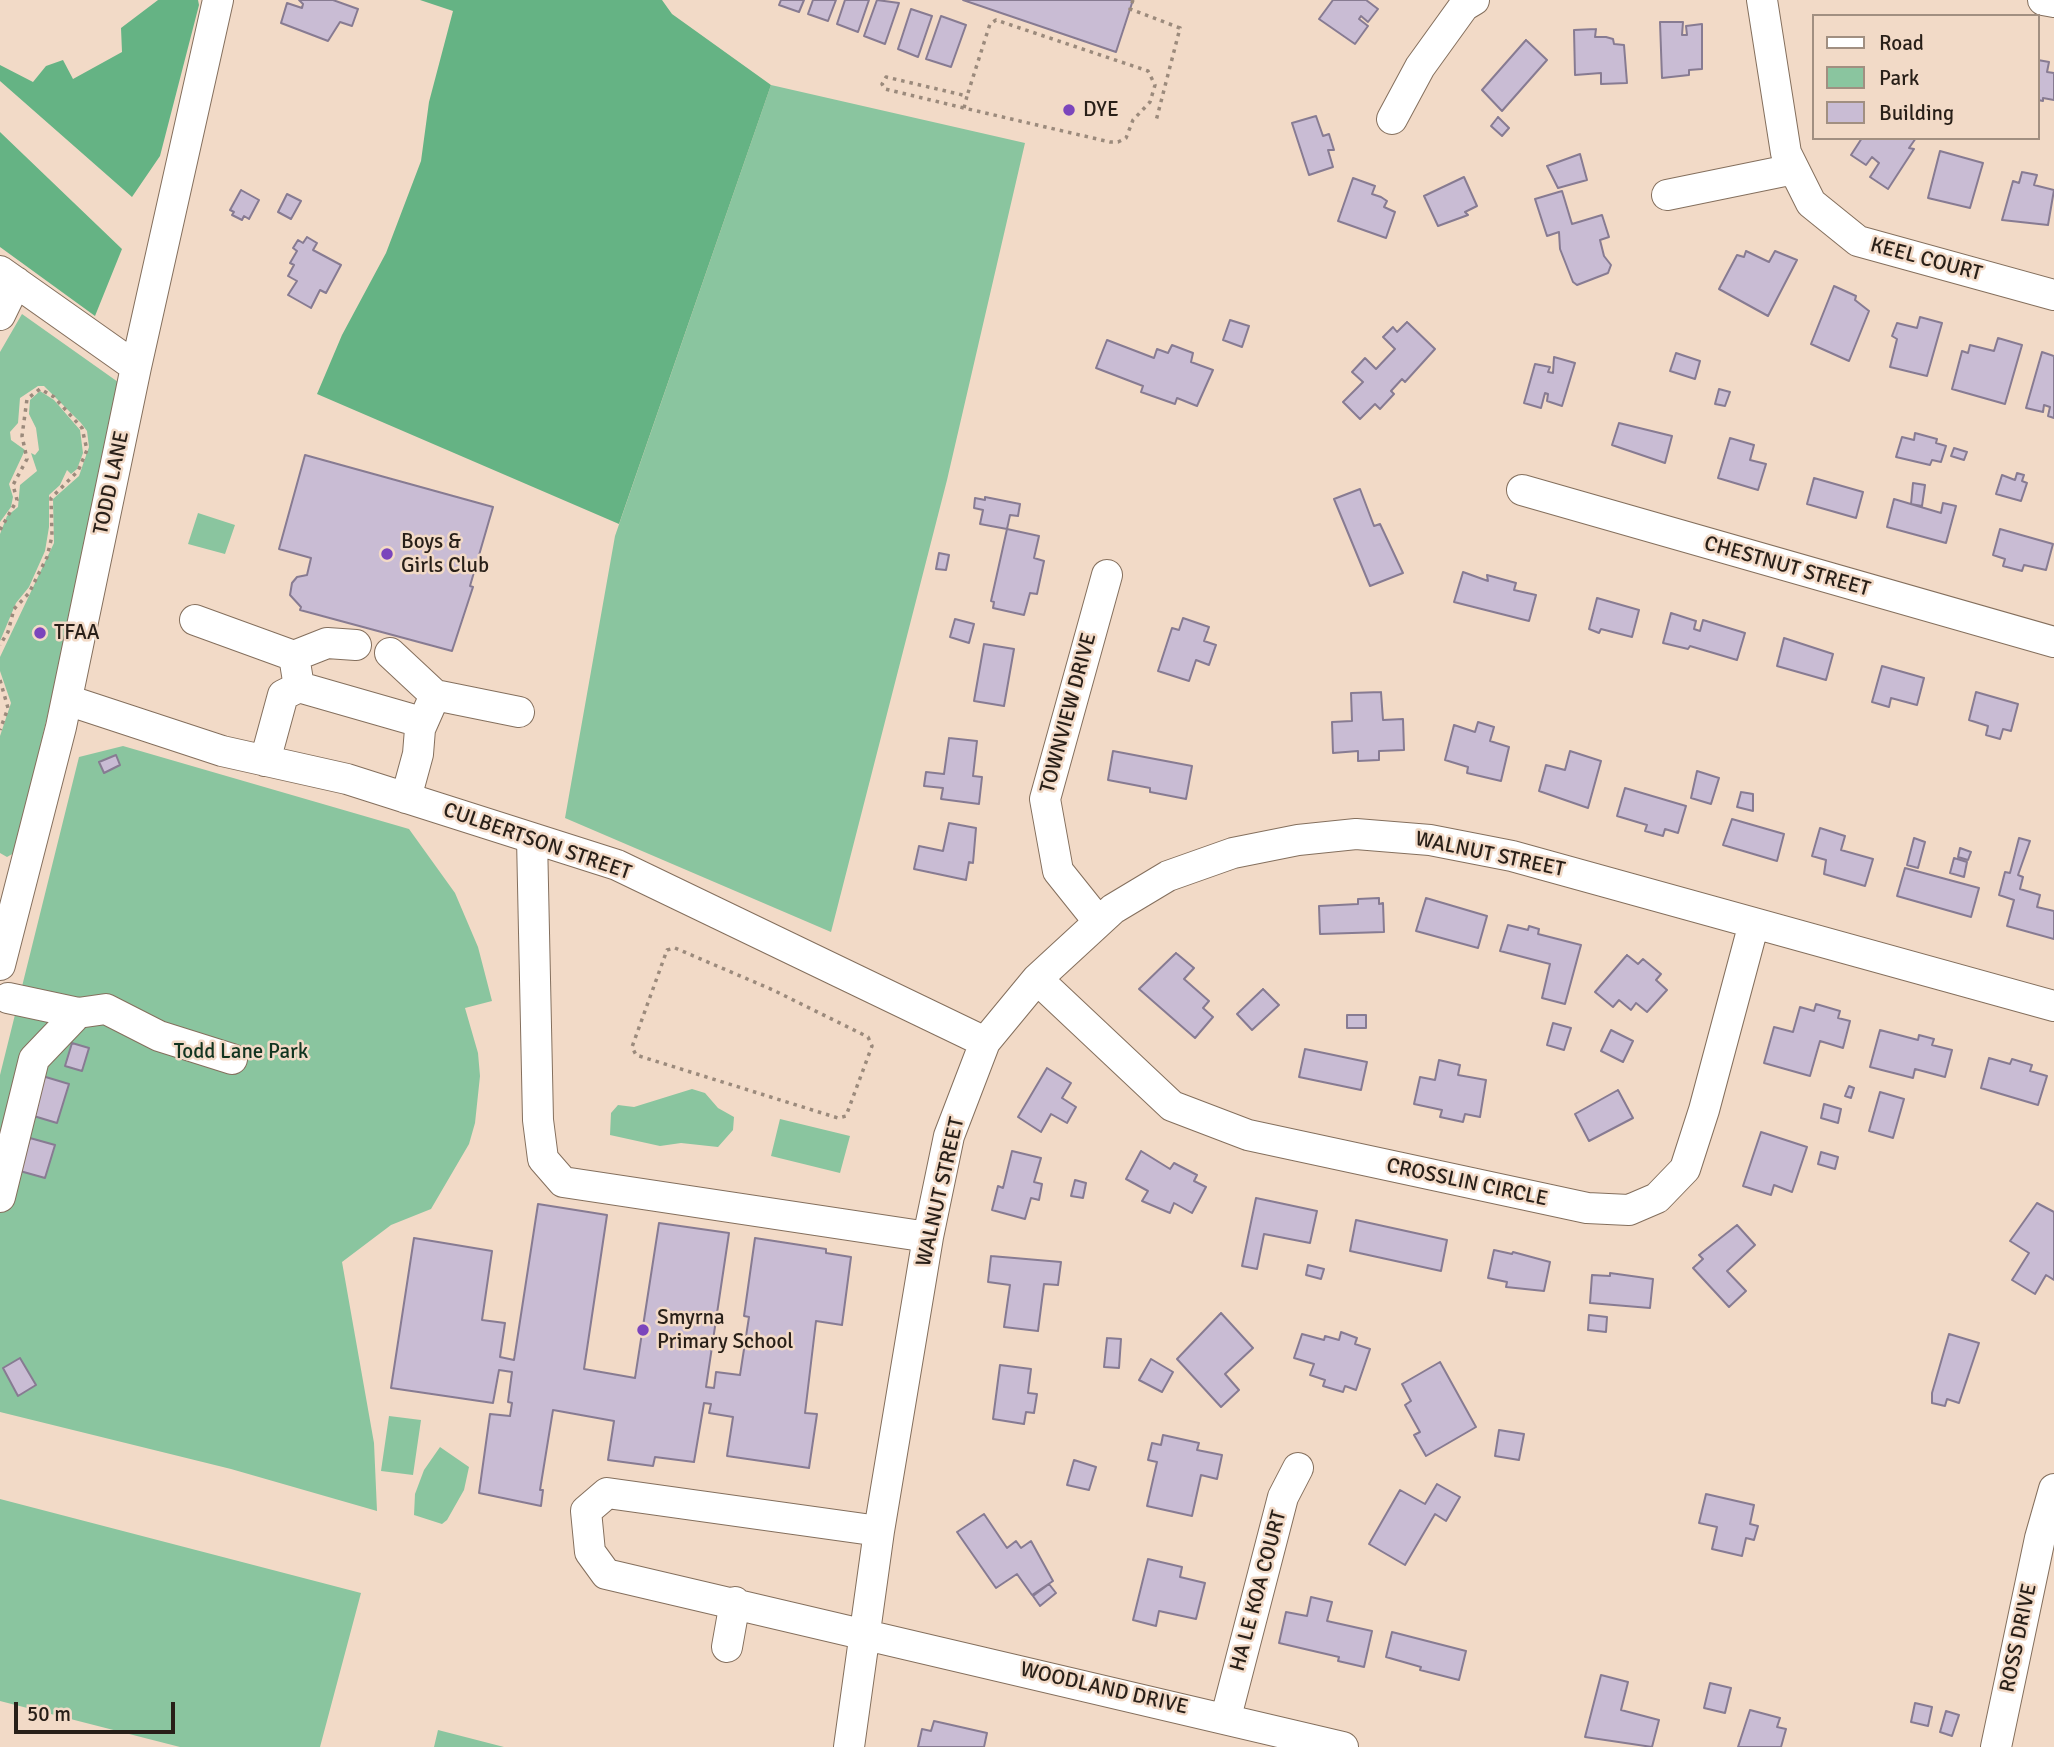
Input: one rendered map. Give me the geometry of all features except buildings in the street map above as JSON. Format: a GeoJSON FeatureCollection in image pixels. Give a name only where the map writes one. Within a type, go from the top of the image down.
{"type":"FeatureCollection","features":[{"type":"Feature","properties":{"kind":"street","name":"TODD LANE"},"geometry":{"type":"LineString","coordinates":[[0,964],[10,883],[67,700],[136,368],[218,0]]}},
{"type":"Feature","properties":{"kind":"street"},"geometry":{"type":"LineString","coordinates":[[1392,119],[1420,67],[1464,6],[1474,0]]}},
{"type":"Feature","properties":{"kind":"street","name":"KEEL COURT"},"geometry":{"type":"LineString","coordinates":[[1762,0],[1786,153],[1811,203],[1858,241],[2054,295]]}},
{"type":"Feature","properties":{"kind":"street"},"geometry":{"type":"LineString","coordinates":[[2043,0],[2054,2]]}},
{"type":"Feature","properties":{"kind":"street"},"geometry":{"type":"LineString","coordinates":[[1667,195],[1794,169]]}},
{"type":"Feature","properties":{"kind":"street"},"geometry":{"type":"LineString","coordinates":[[0,315],[8,276],[136,368]]}},
{"type":"Feature","properties":{"kind":"street","name":"CHESTNUT STREET"},"geometry":{"type":"LineString","coordinates":[[1522,490],[2054,642]]}},
{"type":"Feature","properties":{"kind":"street","name":"TOWNVIEW DRIVE"},"geometry":{"type":"LineString","coordinates":[[1098,920],[1058,871],[1045,799],[1107,575]]}},
{"type":"Feature","properties":{"kind":"street"},"geometry":{"type":"LineString","coordinates":[[195,620],[294,656],[327,643],[356,645]]}},
{"type":"Feature","properties":{"kind":"street"},"geometry":{"type":"LineString","coordinates":[[390,653],[435,695],[519,712]]}},
{"type":"Feature","properties":{"kind":"street"},"geometry":{"type":"LineString","coordinates":[[294,656],[299,687]]}},
{"type":"Feature","properties":{"kind":"street"},"geometry":{"type":"LineString","coordinates":[[265,761],[283,695],[299,687],[417,725]]}},
{"type":"Feature","properties":{"kind":"street"},"geometry":{"type":"LineString","coordinates":[[406,798],[418,754],[417,725],[435,695]]}},
{"type":"Feature","properties":{"kind":"street","name":"CULBERTSON STREET"},"geometry":{"type":"LineString","coordinates":[[67,700],[222,751],[347,779],[617,865],[985,1042]]}},
{"type":"Feature","properties":{"kind":"street","name":"WALNUT STREET"},"geometry":{"type":"LineString","coordinates":[[849,1747],[879,1531],[928,1237],[949,1136],[985,1042],[1037,979],[1098,920],[1168,876],[1233,853],[1298,840],[1356,834],[1430,840],[1512,856],[2054,1006]]}},
{"type":"Feature","properties":{"kind":"street"},"geometry":{"type":"LineString","coordinates":[[532,838],[538,1120],[542,1159],[563,1182],[928,1237]]}},
{"type":"Feature","properties":{"kind":"street","name":"CROSSLIN CIRCLE"},"geometry":{"type":"LineString","coordinates":[[1037,979],[1172,1106],[1210,1121],[1248,1135],[1546,1200],[1587,1208],[1629,1210],[1657,1198],[1685,1169],[1704,1110],[1754,923]]}},
{"type":"Feature","properties":{"kind":"street"},"geometry":{"type":"LineString","coordinates":[[8,998],[78,1013],[106,1009],[159,1036],[232,1059]]}},
{"type":"Feature","properties":{"kind":"street"},"geometry":{"type":"LineString","coordinates":[[0,1197],[34,1059],[78,1013]]}},
{"type":"Feature","properties":{"kind":"street","name":"HA LE KOA COURT"},"geometry":{"type":"LineString","coordinates":[[1226,1717],[1283,1497],[1298,1468]]}},
{"type":"Feature","properties":{"kind":"street","name":"WOODLAND DRIVE"},"geometry":{"type":"LineString","coordinates":[[879,1531],[607,1493],[586,1511],[590,1552],[606,1574],[1226,1717],[1343,1747]]}},
{"type":"Feature","properties":{"kind":"street","name":"ROSS DRIVE"},"geometry":{"type":"LineString","coordinates":[[1996,1747],[2040,1538],[2053,1493]]}},
{"type":"Feature","properties":{"kind":"street"},"geometry":{"type":"LineString","coordinates":[[727,1647],[735,1602]]}},
{"type":"Feature","properties":{"kind":"path"},"geometry":{"type":"LineString","coordinates":[[1133,0],[1130,9],[1180,28],[1156,121]]}},
{"type":"Feature","properties":{"kind":"path"},"geometry":{"type":"LineString","coordinates":[[964,108],[990,24],[996,20],[1148,71],[1155,85],[1150,102],[1133,120],[1126,138],[1118,142],[964,108],[885,89],[882,84],[886,78],[967,96]]}},
{"type":"Feature","properties":{"kind":"path"},"geometry":{"type":"LineString","coordinates":[[1152,93],[1163,95]]}},
{"type":"Feature","properties":{"kind":"path"},"geometry":{"type":"LineString","coordinates":[[0,530],[17,500],[13,485],[27,459],[22,436],[27,399],[40,389],[54,397],[82,428],[87,450],[78,471],[51,498],[52,536],[47,556],[29,593],[14,609],[8,632],[0,645]]}},
{"type":"Feature","properties":{"kind":"path"},"geometry":{"type":"LineString","coordinates":[[0,680],[8,707],[0,730]]}},
{"type":"Feature","properties":{"kind":"path"},"geometry":{"type":"LineString","coordinates":[[0,706],[8,707]]}},
{"type":"Feature","properties":{"kind":"path"},"geometry":{"type":"LineString","coordinates":[[675,948],[773,990],[869,1037],[872,1046],[846,1116],[838,1118],[636,1055],[632,1047],[667,950],[675,948]]}},
{"type":"Feature","properties":{"kind":"green space"},"geometry":{"type":"Polygon","coordinates":[[[158,0],[198,0],[199,5],[160,156],[132,197],[0,81],[0,65],[33,82],[46,66],[63,60],[73,79],[122,52],[121,28],[158,0]]]}},
{"type":"Feature","properties":{"kind":"green space"},"geometry":{"type":"Polygon","coordinates":[[[420,0],[662,0],[672,14],[771,85],[619,524],[317,394],[342,335],[386,253],[421,161],[429,102],[453,11],[420,0]]]}},
{"type":"Feature","properties":{"kind":"green space"},"geometry":{"type":"Polygon","coordinates":[[[771,85],[1025,143],[947,480],[831,932],[565,818],[615,536],[771,85]]]}},
{"type":"Feature","properties":{"kind":"green space"},"geometry":{"type":"Polygon","coordinates":[[[0,132],[122,249],[95,316],[0,247],[0,132]]]}},
{"type":"Feature","properties":{"kind":"green space"},"geometry":{"type":"Polygon","coordinates":[[[22,314],[118,382],[77,591],[20,831],[14,853],[7,857],[0,853],[0,736],[11,703],[0,671],[0,657],[54,543],[53,499],[79,476],[89,447],[87,431],[44,386],[38,386],[20,398],[18,423],[10,432],[11,440],[25,450],[9,484],[13,497],[11,507],[0,522],[0,352],[22,314]]]}},
{"type":"Feature","properties":{"kind":"green space"},"geometry":{"type":"Polygon","coordinates":[[[40,391],[54,400],[80,430],[83,453],[77,469],[71,474],[67,470],[60,485],[49,495],[49,527],[45,551],[29,587],[16,603],[0,641],[0,534],[7,516],[18,507],[20,485],[37,471],[31,453],[35,455],[39,450],[36,428],[29,414],[30,400],[40,391]]]}},
{"type":"Feature","properties":{"kind":"green space"},"geometry":{"type":"Polygon","coordinates":[[[198,513],[235,525],[225,554],[188,544],[198,513]]]}},
{"type":"Feature","properties":{"kind":"green space","name":"Todd Lane Park"},"geometry":{"type":"Polygon","coordinates":[[[123,746],[409,829],[455,893],[478,947],[492,1001],[465,1008],[478,1053],[480,1076],[475,1123],[469,1144],[431,1209],[391,1225],[342,1262],[374,1443],[377,1511],[231,1469],[0,1412],[0,1075],[79,757],[123,746]]]}},
{"type":"Feature","properties":{"kind":"green space"},"geometry":{"type":"Polygon","coordinates":[[[692,1089],[705,1093],[718,1108],[734,1117],[733,1130],[718,1147],[681,1143],[660,1146],[610,1135],[611,1113],[618,1105],[634,1107],[692,1089]]]}},
{"type":"Feature","properties":{"kind":"green space"},"geometry":{"type":"Polygon","coordinates":[[[780,1119],[850,1136],[840,1173],[771,1156],[780,1119]]]}},
{"type":"Feature","properties":{"kind":"green space"},"geometry":{"type":"Polygon","coordinates":[[[389,1416],[421,1420],[413,1475],[381,1471],[389,1416]]]}},
{"type":"Feature","properties":{"kind":"green space"},"geometry":{"type":"Polygon","coordinates":[[[440,1447],[469,1467],[464,1490],[442,1524],[414,1515],[415,1494],[424,1470],[440,1447]]]}},
{"type":"Feature","properties":{"kind":"green space"},"geometry":{"type":"Polygon","coordinates":[[[0,1499],[361,1593],[320,1747],[180,1747],[0,1701],[0,1499]]]}},
{"type":"Feature","properties":{"kind":"green space"},"geometry":{"type":"Polygon","coordinates":[[[438,1730],[504,1747],[434,1747],[438,1730]]]}},
{"type":"Feature","properties":{"kind":"place","name":"DYE"},"geometry":{"type":"Point","coordinates":[1069,110]}},
{"type":"Feature","properties":{"kind":"place","name":"Boys & Girls Club"},"geometry":{"type":"Point","coordinates":[387,554]}},
{"type":"Feature","properties":{"kind":"place","name":"TFAA"},"geometry":{"type":"Point","coordinates":[40,633]}},
{"type":"Feature","properties":{"kind":"place","name":"Smyrna Primary School"},"geometry":{"type":"Point","coordinates":[643,1330]}}]}
